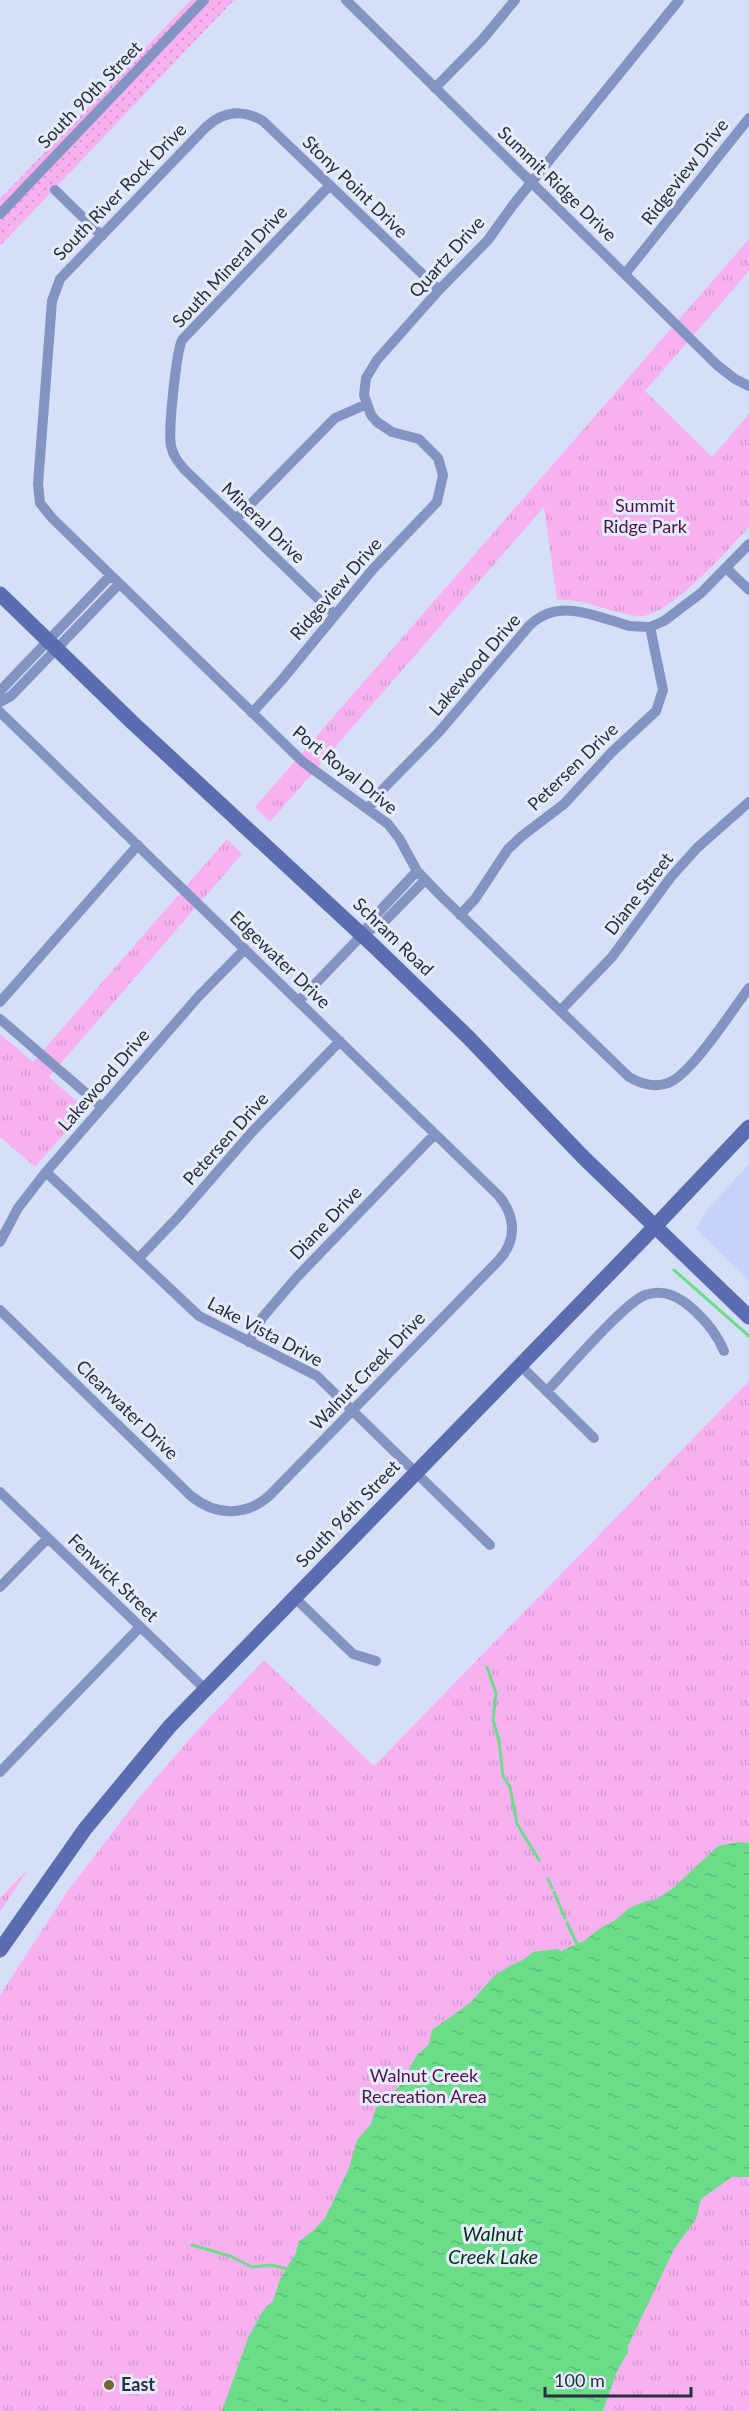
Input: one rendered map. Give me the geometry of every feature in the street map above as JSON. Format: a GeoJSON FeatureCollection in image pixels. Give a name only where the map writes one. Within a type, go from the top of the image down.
{"type":"FeatureCollection","features":[{"type":"Feature","properties":{"kind":"main road","name":"Schram Road"},"geometry":{"type":"LineString","coordinates":[[0,594],[468,1037],[583,1157],[749,1317]]}},
{"type":"Feature","properties":{"kind":"main road","name":"South 96th Street"},"geometry":{"type":"LineString","coordinates":[[0,1950],[85,1829],[145,1754],[204,1688],[654,1227],[749,1126]]}},
{"type":"Feature","properties":{"kind":"street","name":"South 90th Street"},"geometry":{"type":"LineString","coordinates":[[0,214],[204,0]]}},
{"type":"Feature","properties":{"kind":"street","name":"Summit Ridge Drive"},"geometry":{"type":"LineString","coordinates":[[346,0],[717,365],[735,379],[749,386]]}},
{"type":"Feature","properties":{"kind":"street"},"geometry":{"type":"LineString","coordinates":[[435,88],[482,40],[515,0]]}},
{"type":"Feature","properties":{"kind":"street","name":"Quartz Drive"},"geometry":{"type":"LineString","coordinates":[[367,404],[364,388],[371,369],[439,290],[488,240],[676,1]]}},
{"type":"Feature","properties":{"kind":"street","name":"Stony Point Drive"},"geometry":{"type":"LineString","coordinates":[[246,113],[263,121],[439,290]]}},
{"type":"Feature","properties":{"kind":"street","name":"South River Rock Drive"},"geometry":{"type":"LineString","coordinates":[[40,502],[38,484],[54,293],[60,279],[210,122],[224,115],[246,113]]}},
{"type":"Feature","properties":{"kind":"street","name":"Ridgeview Drive"},"geometry":{"type":"LineString","coordinates":[[625,274],[749,118]]}},
{"type":"Feature","properties":{"kind":"street","name":"South Mineral Drive"},"geometry":{"type":"LineString","coordinates":[[173,453],[170,436],[176,367],[182,339],[330,185]]}},
{"type":"Feature","properties":{"kind":"street"},"geometry":{"type":"LineString","coordinates":[[55,190],[102,236]]}},
{"type":"Feature","properties":{"kind":"street"},"geometry":{"type":"LineString","coordinates":[[236,519],[335,418],[367,404]]}},
{"type":"Feature","properties":{"kind":"street","name":"Ridgeview Drive"},"geometry":{"type":"LineString","coordinates":[[252,713],[281,681],[334,614],[437,502],[442,486],[441,466],[432,450],[418,439],[384,428],[371,415],[367,404]]}},
{"type":"Feature","properties":{"kind":"street","name":"Mineral Drive"},"geometry":{"type":"LineString","coordinates":[[173,453],[185,470],[334,614]]}},
{"type":"Feature","properties":{"kind":"street","name":"Port Royal Drive"},"geometry":{"type":"LineString","coordinates":[[40,502],[52,518],[110,576],[303,762],[368,809],[394,831],[417,871],[425,880],[629,1077],[653,1086],[667,1084],[685,1072],[749,988]]}},
{"type":"Feature","properties":{"kind":"street"},"geometry":{"type":"LineString","coordinates":[[650,627],[664,621],[701,593],[749,543]]}},
{"type":"Feature","properties":{"kind":"street"},"geometry":{"type":"LineString","coordinates":[[726,568],[749,590]]}},
{"type":"Feature","properties":{"kind":"street"},"geometry":{"type":"LineString","coordinates":[[0,702],[11,696],[110,576]]}},
{"type":"Feature","properties":{"kind":"street"},"geometry":{"type":"LineString","coordinates":[[0,691],[119,584]]}},
{"type":"Feature","properties":{"kind":"street","name":"Lakewood Drive"},"geometry":{"type":"LineString","coordinates":[[368,809],[384,788],[438,732],[529,626],[542,616],[549,612],[564,610],[629,626],[650,627]]}},
{"type":"Feature","properties":{"kind":"street","name":"Petersen Drive"},"geometry":{"type":"LineString","coordinates":[[460,915],[475,899],[508,849],[564,804],[612,752],[656,711],[663,690],[650,627]]}},
{"type":"Feature","properties":{"kind":"street","name":"Edgewater Drive"},"geometry":{"type":"LineString","coordinates":[[0,712],[504,1202],[513,1224],[510,1244]]}},
{"type":"Feature","properties":{"kind":"street","name":"Diane Street"},"geometry":{"type":"LineString","coordinates":[[560,1011],[612,957],[671,877],[697,848],[749,802]]}},
{"type":"Feature","properties":{"kind":"street"},"geometry":{"type":"LineString","coordinates":[[0,1002],[138,845]]}},
{"type":"Feature","properties":{"kind":"street"},"geometry":{"type":"LineString","coordinates":[[299,1001],[362,935],[375,916],[417,871]]}},
{"type":"Feature","properties":{"kind":"street"},"geometry":{"type":"LineString","coordinates":[[362,935],[383,923],[425,880]]}},
{"type":"Feature","properties":{"kind":"street","name":"Lakewood Drive"},"geometry":{"type":"LineString","coordinates":[[0,1242],[18,1208],[46,1172],[198,997],[245,949]]}},
{"type":"Feature","properties":{"kind":"street"},"geometry":{"type":"LineString","coordinates":[[0,1019],[102,1107]]}},
{"type":"Feature","properties":{"kind":"street","name":"Petersen Drive"},"geometry":{"type":"LineString","coordinates":[[138,1259],[252,1132],[340,1041]]}},
{"type":"Feature","properties":{"kind":"street","name":"Diane Drive"},"geometry":{"type":"LineString","coordinates":[[249,1342],[262,1318],[297,1277],[435,1134]]}},
{"type":"Feature","properties":{"kind":"street","name":"Lake Vista Drive"},"geometry":{"type":"LineString","coordinates":[[46,1172],[198,1316],[317,1376],[490,1545]]}},
{"type":"Feature","properties":{"kind":"street","name":"Walnut Creek Drive"},"geometry":{"type":"LineString","coordinates":[[241,1511],[257,1506],[270,1495],[499,1260],[510,1244]]}},
{"type":"Feature","properties":{"kind":"street"},"geometry":{"type":"LineString","coordinates":[[547,1391],[628,1307],[647,1294],[672,1295],[684,1300],[716,1334],[724,1351]]}},
{"type":"Feature","properties":{"kind":"street","name":"Clearwater Drive"},"geometry":{"type":"LineString","coordinates":[[0,1310],[199,1502],[224,1512],[241,1511]]}},
{"type":"Feature","properties":{"kind":"street"},"geometry":{"type":"LineString","coordinates":[[520,1365],[594,1438]]}},
{"type":"Feature","properties":{"kind":"street","name":"Fenwick Street"},"geometry":{"type":"LineString","coordinates":[[0,1492],[204,1688]]}},
{"type":"Feature","properties":{"kind":"street"},"geometry":{"type":"LineString","coordinates":[[0,1587],[48,1538]]}},
{"type":"Feature","properties":{"kind":"street"},"geometry":{"type":"LineString","coordinates":[[294,1597],[352,1654],[376,1661]]}},
{"type":"Feature","properties":{"kind":"street"},"geometry":{"type":"LineString","coordinates":[[0,1772],[140,1627]]}},
{"type":"Feature","properties":{"kind":"shaded area"},"geometry":{"type":"Polygon","coordinates":[[[749,1164],[749,1281],[696,1229],[707,1210],[749,1164]]]}},
{"type":"Feature","properties":{"kind":"green space"},"geometry":{"type":"Polygon","coordinates":[[[191,0],[234,0],[0,246],[0,199],[191,0]]]}},
{"type":"Feature","properties":{"kind":"green space","name":"Summit Ridge Park"},"geometry":{"type":"Polygon","coordinates":[[[749,239],[749,271],[645,391],[712,457],[749,414],[749,527],[681,595],[651,614],[639,616],[578,601],[557,600],[544,507],[270,822],[255,807],[749,239]]]}},
{"type":"Feature","properties":{"kind":"green space"},"geometry":{"type":"Polygon","coordinates":[[[227,839],[242,854],[49,1077],[86,1109],[35,1167],[0,1137],[0,1034],[33,1062],[227,839]]]}},
{"type":"Feature","properties":{"kind":"green space","name":"Walnut Creek Recreation Area"},"geometry":{"type":"Polygon","coordinates":[[[749,1381],[749,2411],[0,2411],[0,1995],[67,1892],[138,1799],[195,1733],[264,1660],[374,1766],[749,1381]]]}},
{"type":"Feature","properties":{"kind":"green space"},"geometry":{"type":"Polygon","coordinates":[[[28,1869],[0,1912],[0,1898],[28,1869]]]}},
{"type":"Feature","properties":{"kind":"water","name":"Walnut Creek Lake"},"geometry":{"type":"Polygon","coordinates":[[[739,1842],[749,1843],[749,2177],[732,2177],[701,2199],[696,2219],[674,2249],[628,2346],[628,2352],[617,2371],[603,2411],[222,2411],[248,2338],[264,2309],[273,2301],[280,2279],[296,2253],[298,2242],[325,2218],[349,2168],[357,2140],[371,2124],[376,2108],[385,2097],[399,2087],[417,2055],[429,2044],[432,2030],[470,2003],[494,1976],[511,1965],[523,1960],[533,1952],[557,1949],[561,1951],[584,1941],[629,1908],[655,1900],[672,1889],[718,1846],[739,1842]]]}},
{"type":"Feature","properties":{"kind":"waterway"},"geometry":{"type":"LineString","coordinates":[[674,1270],[749,1336]]}},
{"type":"Feature","properties":{"kind":"waterway"},"geometry":{"type":"LineString","coordinates":[[487,1667],[496,1693],[493,1720],[499,1741],[503,1776],[510,1787],[517,1824],[539,1860]]}},
{"type":"Feature","properties":{"kind":"waterway"},"geometry":{"type":"LineString","coordinates":[[548,1879],[552,1888]]}},
{"type":"Feature","properties":{"kind":"waterway"},"geometry":{"type":"LineString","coordinates":[[554,1892],[565,1918]]}},
{"type":"Feature","properties":{"kind":"waterway"},"geometry":{"type":"LineString","coordinates":[[567,1923],[577,1944]]}},
{"type":"Feature","properties":{"kind":"waterway"},"geometry":{"type":"LineString","coordinates":[[192,2245],[230,2256],[252,2267],[271,2265],[288,2269]]}},
{"type":"Feature","properties":{"kind":"place","name":"East"},"geometry":{"type":"Point","coordinates":[109,2385]}}]}
